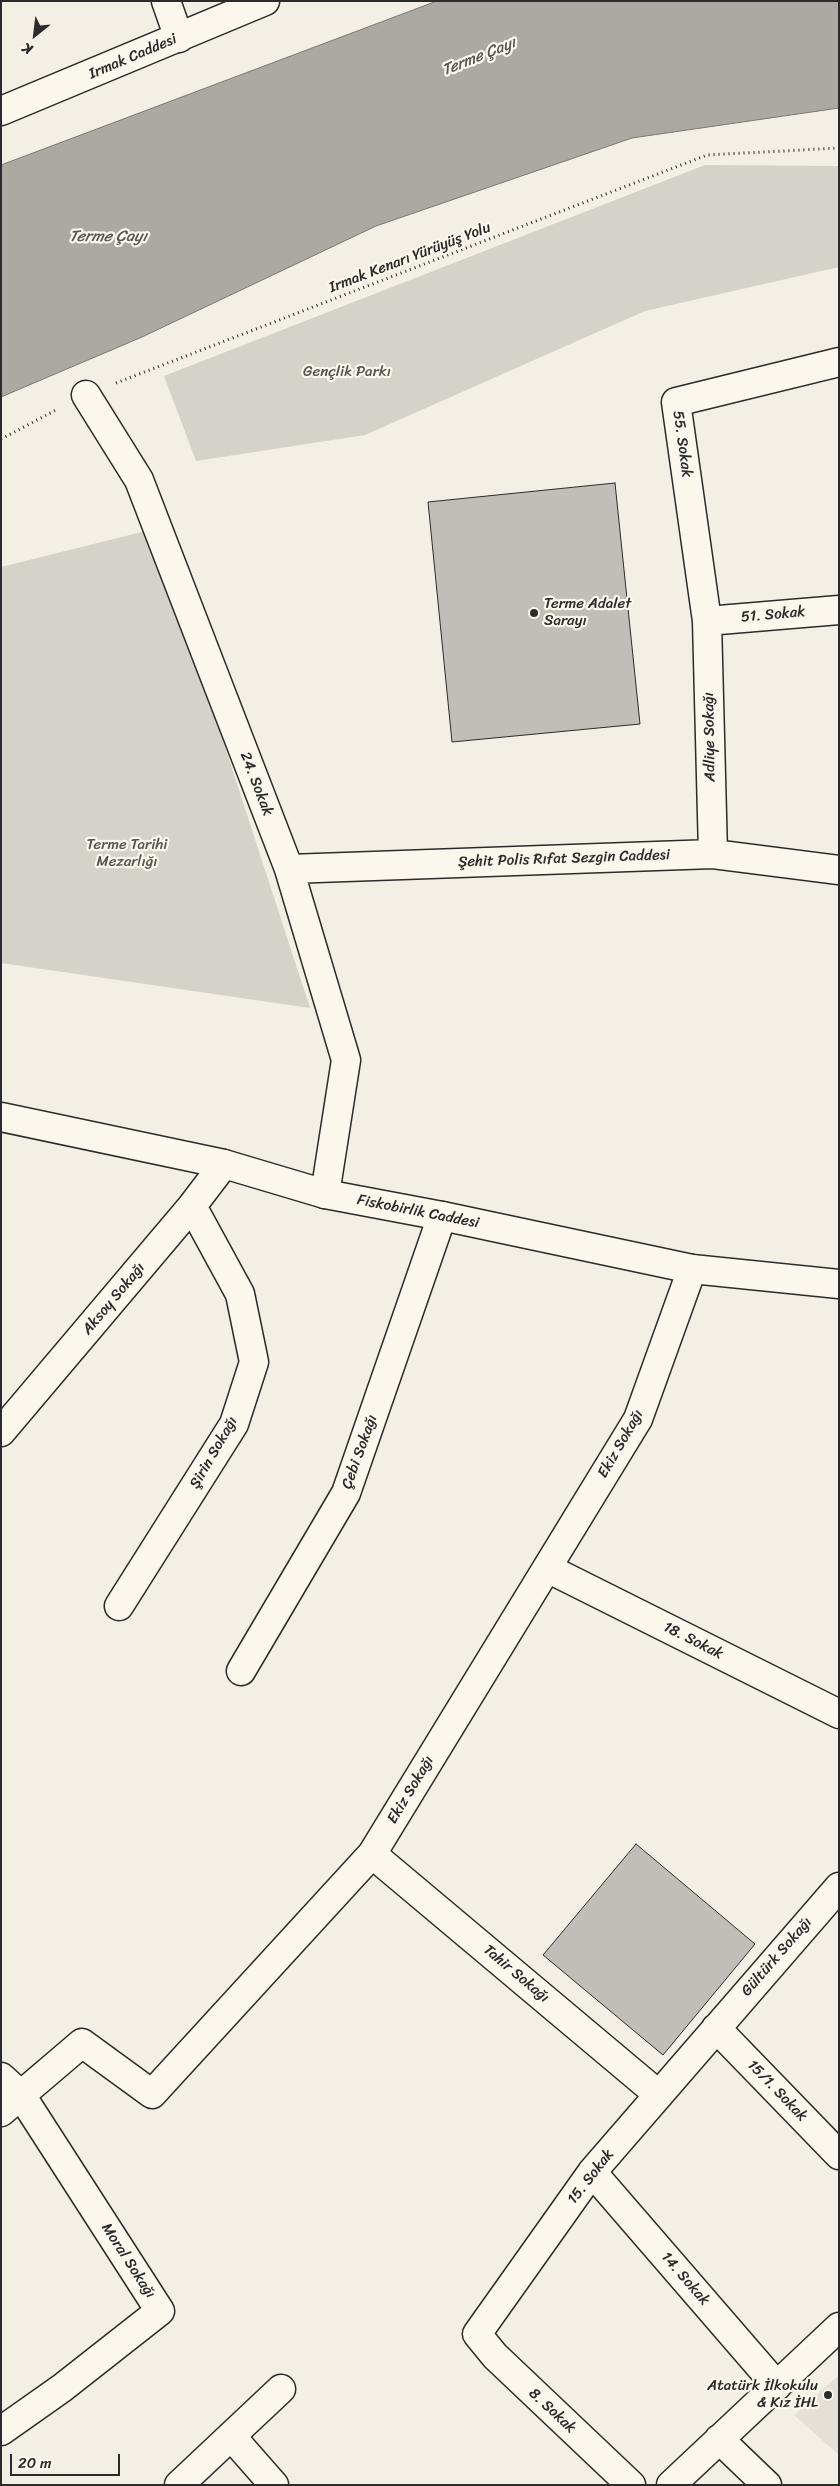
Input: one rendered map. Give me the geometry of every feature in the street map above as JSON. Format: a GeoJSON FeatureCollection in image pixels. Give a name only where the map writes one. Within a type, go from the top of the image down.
{"type":"FeatureCollection","features":[{"type":"Feature","properties":{"kind":"street"},"geometry":{"type":"LineString","coordinates":[[166,1],[178,38]]}},
{"type":"Feature","properties":{"kind":"street","name":"Irmak Caddesi"},"geometry":{"type":"LineString","coordinates":[[1,111],[265,1]]}},
{"type":"Feature","properties":{"kind":"street","name":"55. Sokak"},"geometry":{"type":"LineString","coordinates":[[708,621],[676,402],[839,362]]}},
{"type":"Feature","properties":{"kind":"street","name":"24. Sokak"},"geometry":{"type":"LineString","coordinates":[[86,395],[139,480],[289,869],[346,1060],[325,1194]]}},
{"type":"Feature","properties":{"kind":"street","name":"51. Sokak"},"geometry":{"type":"LineString","coordinates":[[708,621],[839,610]]}},
{"type":"Feature","properties":{"kind":"street","name":"Adliye Sokağı"},"geometry":{"type":"LineString","coordinates":[[708,621],[713,854]]}},
{"type":"Feature","properties":{"kind":"street","name":"Şehit Polis Rıfat Sezgin Caddesi"},"geometry":{"type":"LineString","coordinates":[[289,869],[713,854],[839,870]]}},
{"type":"Feature","properties":{"kind":"street","name":"Fiskobirlik Caddesi"},"geometry":{"type":"LineString","coordinates":[[1,1117],[224,1164],[325,1194],[442,1216],[692,1270],[839,1284]]}},
{"type":"Feature","properties":{"kind":"street","name":"Aksoy Sokağı"},"geometry":{"type":"LineString","coordinates":[[1,1432],[192,1206],[224,1164]]}},
{"type":"Feature","properties":{"kind":"street","name":"Şirin Sokağı"},"geometry":{"type":"LineString","coordinates":[[119,1606],[234,1424],[254,1362],[240,1294],[192,1206]]}},
{"type":"Feature","properties":{"kind":"street","name":"Çebi Sokağı"},"geometry":{"type":"LineString","coordinates":[[241,1671],[346,1493],[442,1216]]}},
{"type":"Feature","properties":{"kind":"street","name":"Ekiz Sokağı"},"geometry":{"type":"LineString","coordinates":[[8,2094],[82,2043],[152,2094],[372,1854],[638,1419],[692,1270]]}},
{"type":"Feature","properties":{"kind":"street","name":"18. Sokak"},"geometry":{"type":"LineString","coordinates":[[547,1568],[839,1714]]}},
{"type":"Feature","properties":{"kind":"street","name":"Tahir Sokağı"},"geometry":{"type":"LineString","coordinates":[[372,1854],[659,2095]]}},
{"type":"Feature","properties":{"kind":"street","name":"Gültürk Sokağı"},"geometry":{"type":"LineString","coordinates":[[716,2028],[839,1887]]}},
{"type":"Feature","properties":{"kind":"street","name":"15. Sokak"},"geometry":{"type":"LineString","coordinates":[[477,2334],[592,2172],[716,2028]]}},
{"type":"Feature","properties":{"kind":"street","name":"15/1. Sokak"},"geometry":{"type":"LineString","coordinates":[[716,2028],[839,2155]]}},
{"type":"Feature","properties":{"kind":"street","name":"Moral Sokağı"},"geometry":{"type":"LineString","coordinates":[[1,2431],[62,2388],[160,2312],[8,2094]]}},
{"type":"Feature","properties":{"kind":"street","name":"14. Sokak"},"geometry":{"type":"LineString","coordinates":[[592,2172],[777,2386]]}},
{"type":"Feature","properties":{"kind":"street"},"geometry":{"type":"LineString","coordinates":[[671,2485],[839,2327]]}},
{"type":"Feature","properties":{"kind":"street","name":"8. Sokak"},"geometry":{"type":"LineString","coordinates":[[477,2334],[495,2356],[630,2485]]}},
{"type":"Feature","properties":{"kind":"street"},"geometry":{"type":"LineString","coordinates":[[179,2485],[281,2389]]}},
{"type":"Feature","properties":{"kind":"street"},"geometry":{"type":"LineString","coordinates":[[231,2436],[274,2485]]}},
{"type":"Feature","properties":{"kind":"street"},"geometry":{"type":"LineString","coordinates":[[719,2439],[767,2485]]}},
{"type":"Feature","properties":{"kind":"path","name":"Irmak Kenarı Yürüyüş Yolu"},"geometry":{"type":"LineString","coordinates":[[1,439],[86,395],[707,155],[839,148]]}},
{"type":"Feature","properties":{"kind":"shaded area","name":"Atatürk İlkokulu & Kız İHL"},"geometry":{"type":"Polygon","coordinates":[[[839,2375],[839,2455],[794,2415],[839,2375]]]}},
{"type":"Feature","properties":{"kind":"green space","name":"Gençlik Parkı"},"geometry":{"type":"Polygon","coordinates":[[[705,165],[839,166],[839,267],[645,311],[365,435],[196,461],[164,376],[705,165]]]}},
{"type":"Feature","properties":{"kind":"green space","name":"Terme Tarihi Mezarlığı"},"geometry":{"type":"Polygon","coordinates":[[[154,529],[310,1008],[1,963],[1,567],[154,529]]]}},
{"type":"Feature","properties":{"kind":"water","name":"Terme Çayı"},"geometry":{"type":"Polygon","coordinates":[[[437,1],[839,1],[839,108],[632,138],[376,226],[142,337],[1,397],[1,165],[437,1]]]}},
{"type":"Feature","properties":{"kind":"building","name":"Terme Adalet Sarayı"},"geometry":{"type":"Polygon","coordinates":[[[615,483],[640,724],[452,742],[428,502],[615,483]]]}},
{"type":"Feature","properties":{"kind":"building"},"geometry":{"type":"Polygon","coordinates":[[[636,1844],[755,1944],[663,2055],[543,1955],[636,1844]]]}},
{"type":"Feature","properties":{"kind":"place","name":"Terme Adalet Sarayı"},"geometry":{"type":"Point","coordinates":[534,613]}},
{"type":"Feature","properties":{"kind":"place","name":"Atatürk İlkokulu & Kız İHL"},"geometry":{"type":"Point","coordinates":[828,2395]}}]}
